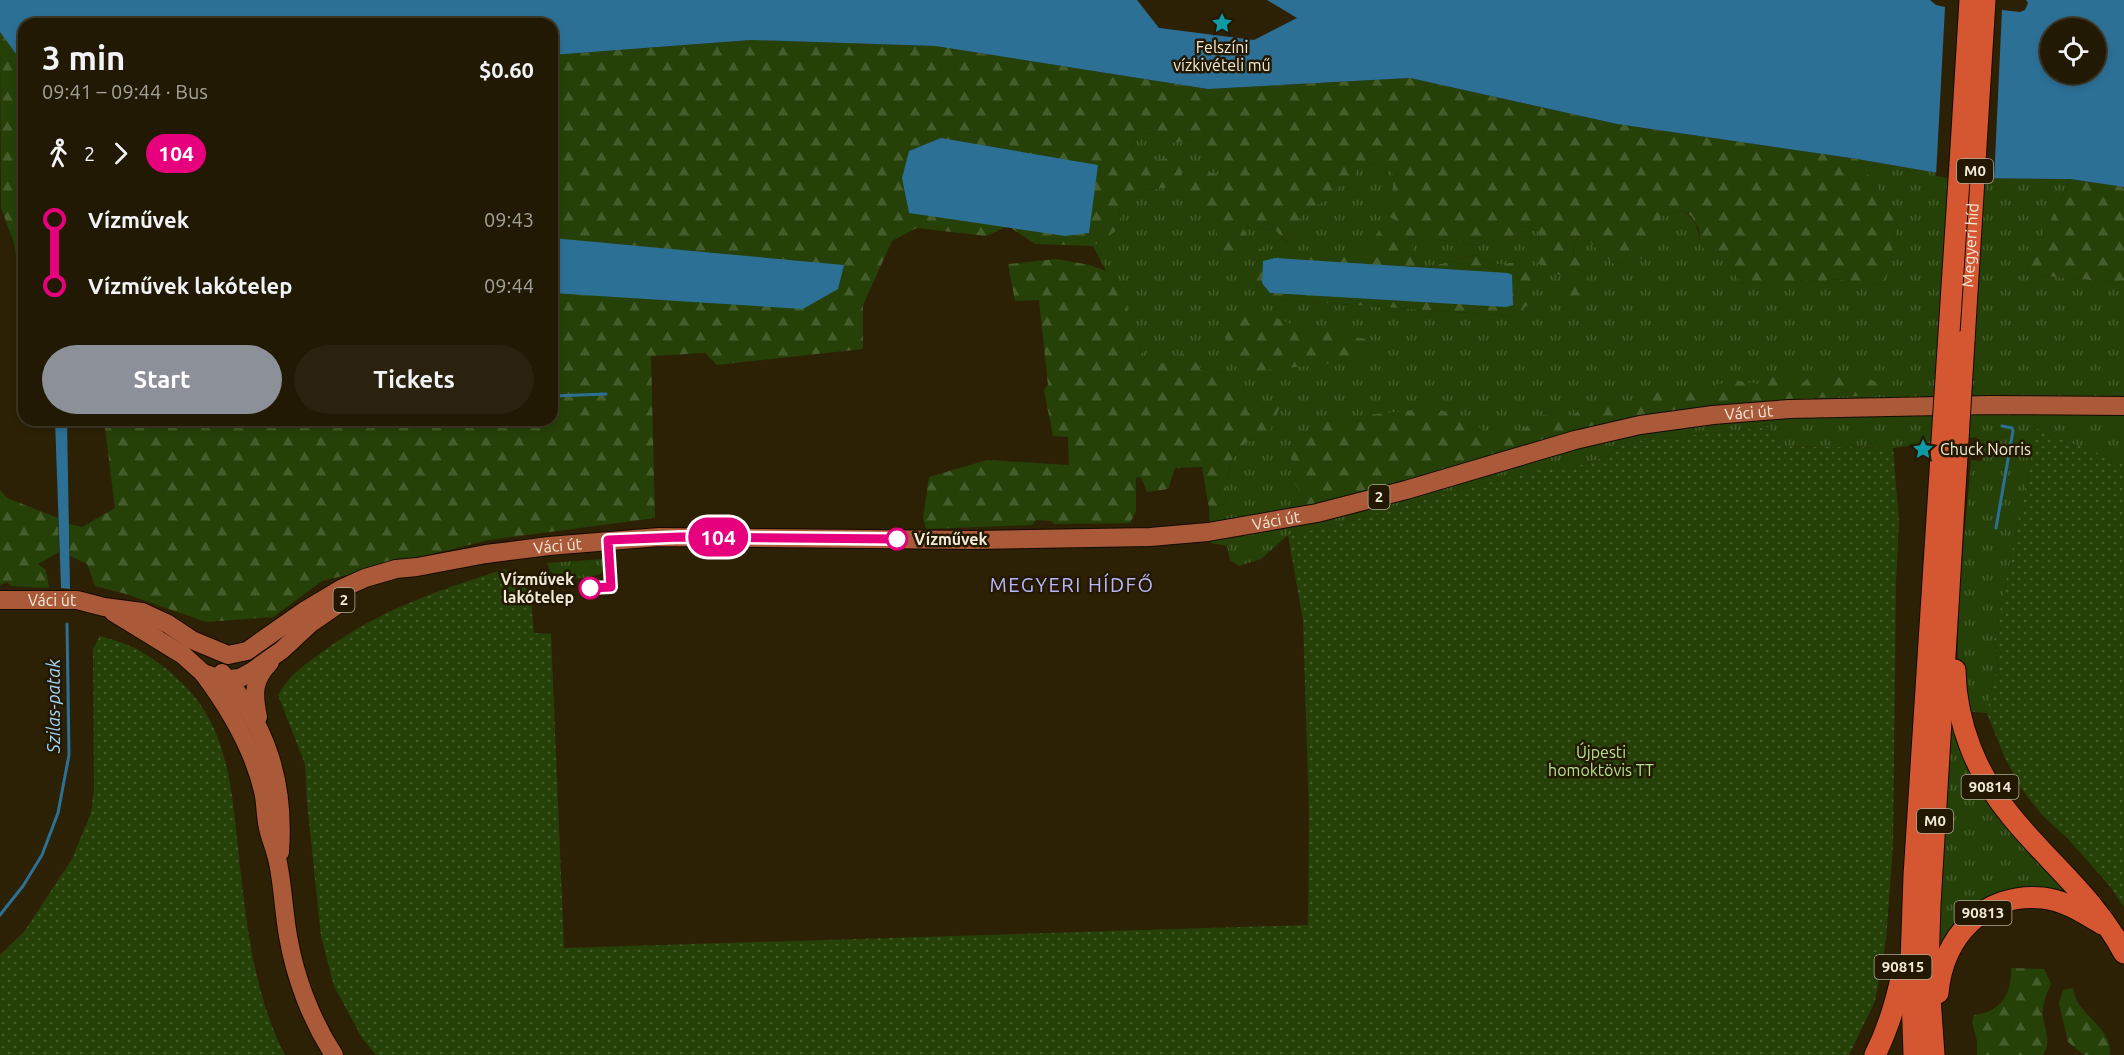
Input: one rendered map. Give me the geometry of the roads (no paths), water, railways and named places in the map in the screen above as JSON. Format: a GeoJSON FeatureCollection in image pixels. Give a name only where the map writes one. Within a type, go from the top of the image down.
{"type":"FeatureCollection","features":[{"type":"Feature","properties":{"kind":"highway","name":"Megyeri híd"},"geometry":{"type":"LineString","coordinates":[[1949,456],[1970,0]]}},
{"type":"Feature","properties":{"kind":"highway","name":"Megyeri híd"},"geometry":{"type":"LineString","coordinates":[[1949,456],[1985,0]]}},
{"type":"Feature","properties":{"kind":"highway","name":"M0"},"geometry":{"type":"LineString","coordinates":[[1934,1055],[1928,969],[1948,610],[1949,456]]}},
{"type":"Feature","properties":{"kind":"highway","name":"M0"},"geometry":{"type":"LineString","coordinates":[[1914,1055],[1911,963],[1914,876],[1949,456]]}},
{"type":"Feature","properties":{"kind":"highway","name":"90814"},"geometry":{"type":"LineString","coordinates":[[1948,610],[1954,633],[1955,678],[1959,712],[1970,748],[1980,770],[2012,818],[2077,885],[2097,909],[2108,928]]}},
{"type":"Feature","properties":{"kind":"highway","name":"90815"},"geometry":{"type":"LineString","coordinates":[[1875,1055],[1887,1031],[1903,968],[1907,910],[1914,876]]}},
{"type":"Feature","properties":{"kind":"highway","name":"90813"},"geometry":{"type":"LineString","coordinates":[[1932,1032],[1941,970],[1946,956],[1964,927],[1997,904],[2028,898],[2044,898],[2066,904],[2108,928],[2124,952]]}},
{"type":"Feature","properties":{"kind":"main road","name":"Váci út"},"geometry":{"type":"LineString","coordinates":[[0,600],[77,600],[104,607],[142,612],[168,624],[192,640],[228,655],[278,642],[311,623],[343,600],[369,586],[417,567],[486,554],[549,546],[659,537],[973,540],[1150,537],[1208,532],[1317,513],[1406,490],[1575,440],[1661,422],[1789,409],[2002,405],[2124,406]]}},
{"type":"Feature","properties":{"kind":"main road","name":"Váci út"},"geometry":{"type":"LineString","coordinates":[[104,607],[183,655],[203,673],[218,678],[240,678],[251,672],[278,642]]}},
{"type":"Feature","properties":{"kind":"main road"},"geometry":{"type":"LineString","coordinates":[[192,640],[228,679],[259,726]]}},
{"type":"Feature","properties":{"kind":"main road"},"geometry":{"type":"LineString","coordinates":[[278,642],[263,669],[254,695],[259,726],[273,765],[279,794],[282,824],[279,866]]}},
{"type":"Feature","properties":{"kind":"main road"},"geometry":{"type":"LineString","coordinates":[[203,673],[225,703],[255,763],[263,792],[267,826],[279,866],[293,962],[302,991],[334,1055]]}},
{"type":"Feature","properties":{"kind":"main road"},"geometry":{"type":"LineString","coordinates":[[225,703],[228,679]]}},
{"type":"Feature","properties":{"kind":"water"},"geometry":{"type":"Polygon","coordinates":[[[0,0],[1137,0],[1159,28],[1254,40],[1297,18],[1267,0],[2124,0],[2124,187],[2070,179],[1967,178],[1857,159],[1617,124],[1410,78],[1208,89],[935,46],[751,40],[558,55],[558,18],[18,18],[18,57],[0,32],[0,0]]]}},
{"type":"Feature","properties":{"kind":"water"},"geometry":{"type":"Polygon","coordinates":[[[941,138],[1098,165],[1089,233],[1065,236],[909,213],[902,178],[909,151],[941,138]]]}},
{"type":"Feature","properties":{"kind":"water"},"geometry":{"type":"Polygon","coordinates":[[[558,239],[844,265],[838,289],[803,309],[558,293],[558,239]]]}},
{"type":"Feature","properties":{"kind":"water"},"geometry":{"type":"Polygon","coordinates":[[[1275,258],[1508,273],[1512,275],[1513,305],[1506,307],[1270,293],[1262,283],[1263,261],[1275,258]]]}},
{"type":"Feature","properties":{"kind":"water"},"geometry":{"type":"Polygon","coordinates":[[[55,426],[67,426],[70,589],[61,588],[55,426]]]}},
{"type":"Feature","properties":{"kind":"waterway"},"geometry":{"type":"LineString","coordinates":[[558,396],[606,394]]}},
{"type":"Feature","properties":{"kind":"waterway"},"geometry":{"type":"LineString","coordinates":[[1996,528],[2013,431],[2012,428],[2002,426]]}},
{"type":"Feature","properties":{"kind":"waterway","name":"Szilas-patak"},"geometry":{"type":"LineString","coordinates":[[0,915],[23,886],[42,855],[58,813],[69,755],[67,624]]}},
{"type":"Feature","properties":{"kind":"place","name":"Felszíni vízkivételi mű"},"geometry":{"type":"Point","coordinates":[1222,23]}},
{"type":"Feature","properties":{"kind":"place","name":"Chuck Norris"},"geometry":{"type":"Point","coordinates":[1923,449]}},
{"type":"Feature","properties":{"kind":"place","name":"Vízművek"},"geometry":{"type":"Point","coordinates":[897,539]}},
{"type":"Feature","properties":{"kind":"place","name":"Vízművek lakótelep"},"geometry":{"type":"Point","coordinates":[590,588]}},
{"type":"Feature","properties":{"kind":"district","name":"MEGYERI HÍDFŐ"},"geometry":{"type":"Point","coordinates":[1072,585]}},
{"type":"Feature","properties":{"kind":"park label","name":"Újpesti homoktövis TT"},"geometry":{"type":"Point","coordinates":[1601,761]}}]}
